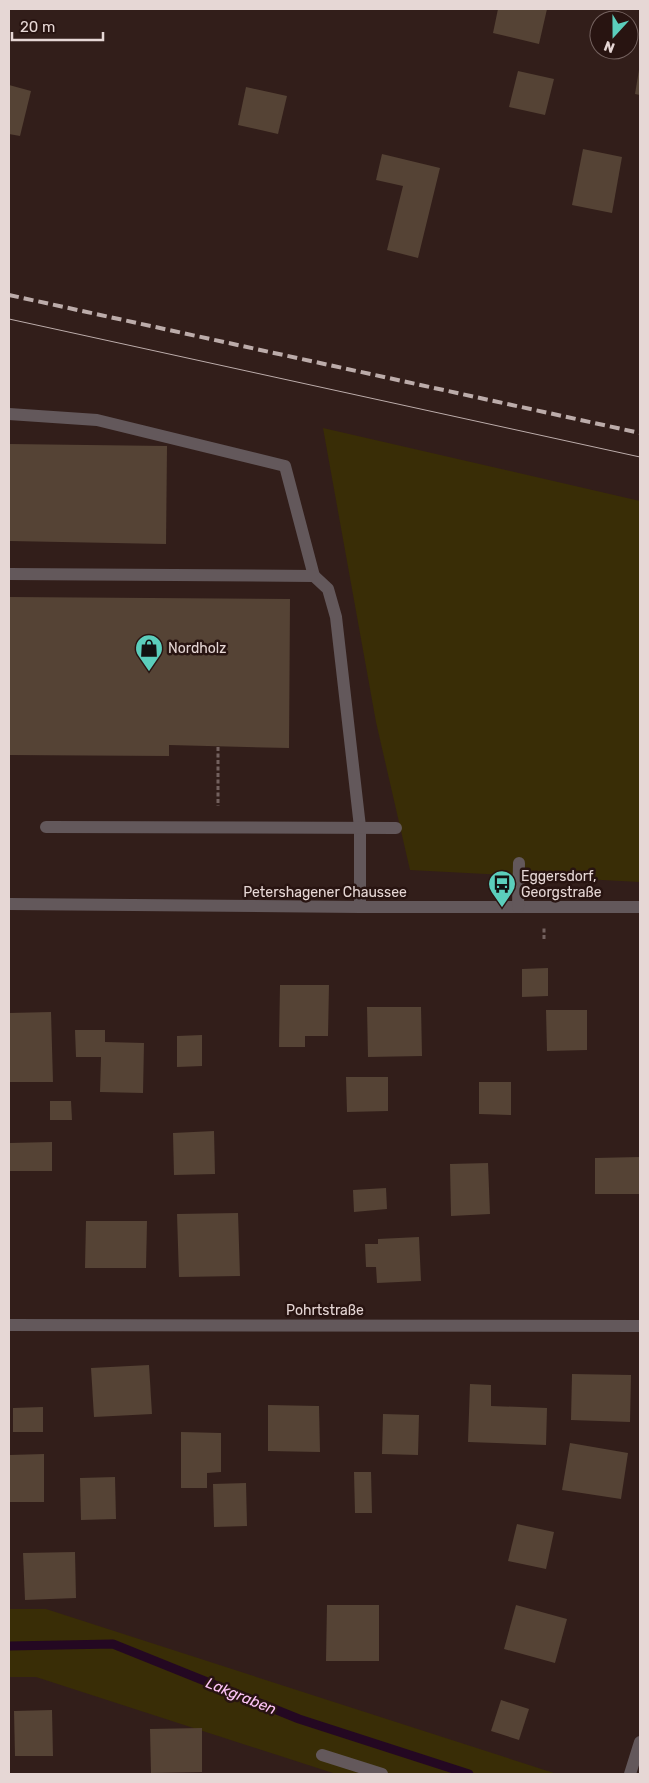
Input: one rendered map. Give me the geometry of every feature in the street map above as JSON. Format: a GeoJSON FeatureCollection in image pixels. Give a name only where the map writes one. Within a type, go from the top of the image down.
{"type":"FeatureCollection","features":[{"type":"Feature","properties":{"kind":"street"},"geometry":{"type":"LineString","coordinates":[[9,414],[98,420],[285,466],[314,576],[328,589],[336,617],[360,827],[360,908]]}},
{"type":"Feature","properties":{"kind":"street"},"geometry":{"type":"LineString","coordinates":[[9,574],[314,576]]}},
{"type":"Feature","properties":{"kind":"street"},"geometry":{"type":"LineString","coordinates":[[46,827],[396,828]]}},
{"type":"Feature","properties":{"kind":"street"},"geometry":{"type":"LineString","coordinates":[[518,863],[518,907]]}},
{"type":"Feature","properties":{"kind":"street","name":"Petershagener Chaussee"},"geometry":{"type":"LineString","coordinates":[[9,904],[360,908],[640,907]]}},
{"type":"Feature","properties":{"kind":"street","name":"Pohrtstraße"},"geometry":{"type":"LineString","coordinates":[[9,1325],[640,1326]]}},
{"type":"Feature","properties":{"kind":"street"},"geometry":{"type":"LineString","coordinates":[[630,1774],[640,1742]]}},
{"type":"Feature","properties":{"kind":"street"},"geometry":{"type":"LineString","coordinates":[[322,1755],[382,1774]]}},
{"type":"Feature","properties":{"kind":"path"},"geometry":{"type":"LineString","coordinates":[[218,747],[218,827]]}},
{"type":"Feature","properties":{"kind":"shaded area"},"geometry":{"type":"Polygon","coordinates":[[[323,428],[640,501],[640,882],[410,870],[376,722],[323,428]]]}},
{"type":"Feature","properties":{"kind":"shaded area"},"geometry":{"type":"Polygon","coordinates":[[[9,1609],[46,1609],[557,1774],[336,1774],[36,1677],[9,1677],[9,1609]]]}},
{"type":"Feature","properties":{"kind":"building"},"geometry":{"type":"Polygon","coordinates":[[[498,9],[547,9],[539,44],[493,33],[498,9]]]}},
{"type":"Feature","properties":{"kind":"building"},"geometry":{"type":"Polygon","coordinates":[[[640,70],[640,95],[635,94],[640,70]]]}},
{"type":"Feature","properties":{"kind":"building"},"geometry":{"type":"Polygon","coordinates":[[[518,71],[554,79],[545,115],[509,107],[518,71]]]}},
{"type":"Feature","properties":{"kind":"building"},"geometry":{"type":"Polygon","coordinates":[[[9,85],[31,91],[20,136],[9,134],[9,85]]]}},
{"type":"Feature","properties":{"kind":"building"},"geometry":{"type":"Polygon","coordinates":[[[246,87],[287,96],[278,134],[238,125],[246,87]]]}},
{"type":"Feature","properties":{"kind":"building"},"geometry":{"type":"Polygon","coordinates":[[[583,149],[622,157],[612,213],[572,205],[583,149]]]}},
{"type":"Feature","properties":{"kind":"building"},"geometry":{"type":"Polygon","coordinates":[[[382,154],[440,168],[418,258],[387,250],[403,186],[376,180],[382,154]]]}},
{"type":"Feature","properties":{"kind":"building"},"geometry":{"type":"Polygon","coordinates":[[[9,444],[167,446],[166,544],[9,541],[9,444]]]}},
{"type":"Feature","properties":{"kind":"building","name":"Nordholz"},"geometry":{"type":"Polygon","coordinates":[[[9,597],[290,599],[289,748],[169,745],[169,756],[9,755],[9,597]]]}},
{"type":"Feature","properties":{"kind":"building"},"geometry":{"type":"Polygon","coordinates":[[[548,968],[548,996],[522,997],[522,969],[548,968]]]}},
{"type":"Feature","properties":{"kind":"building"},"geometry":{"type":"Polygon","coordinates":[[[280,985],[329,985],[328,1036],[305,1036],[305,1047],[279,1047],[280,985]]]}},
{"type":"Feature","properties":{"kind":"building"},"geometry":{"type":"Polygon","coordinates":[[[367,1007],[421,1007],[422,1056],[368,1057],[367,1007]]]}},
{"type":"Feature","properties":{"kind":"building"},"geometry":{"type":"Polygon","coordinates":[[[546,1010],[587,1010],[587,1050],[547,1051],[546,1010]]]}},
{"type":"Feature","properties":{"kind":"building"},"geometry":{"type":"Polygon","coordinates":[[[51,1012],[53,1082],[9,1082],[9,1013],[51,1012]]]}},
{"type":"Feature","properties":{"kind":"building"},"geometry":{"type":"Polygon","coordinates":[[[75,1030],[105,1030],[105,1042],[144,1043],[143,1093],[100,1092],[101,1057],[76,1057],[75,1030]]]}},
{"type":"Feature","properties":{"kind":"building"},"geometry":{"type":"Polygon","coordinates":[[[202,1035],[202,1066],[177,1067],[177,1036],[202,1035]]]}},
{"type":"Feature","properties":{"kind":"building"},"geometry":{"type":"Polygon","coordinates":[[[346,1077],[388,1077],[388,1111],[347,1112],[346,1077]]]}},
{"type":"Feature","properties":{"kind":"building"},"geometry":{"type":"Polygon","coordinates":[[[479,1082],[511,1082],[511,1115],[479,1114],[479,1082]]]}},
{"type":"Feature","properties":{"kind":"building"},"geometry":{"type":"Polygon","coordinates":[[[50,1101],[71,1101],[72,1120],[50,1120],[50,1101]]]}},
{"type":"Feature","properties":{"kind":"building"},"geometry":{"type":"Polygon","coordinates":[[[214,1131],[215,1174],[174,1175],[173,1133],[214,1131]]]}},
{"type":"Feature","properties":{"kind":"building"},"geometry":{"type":"Polygon","coordinates":[[[52,1142],[52,1171],[9,1171],[9,1143],[52,1142]]]}},
{"type":"Feature","properties":{"kind":"building"},"geometry":{"type":"Polygon","coordinates":[[[640,1157],[640,1194],[595,1194],[595,1158],[640,1157]]]}},
{"type":"Feature","properties":{"kind":"building"},"geometry":{"type":"Polygon","coordinates":[[[488,1163],[490,1214],[451,1216],[450,1164],[488,1163]]]}},
{"type":"Feature","properties":{"kind":"building"},"geometry":{"type":"Polygon","coordinates":[[[386,1188],[387,1209],[354,1212],[353,1190],[386,1188]]]}},
{"type":"Feature","properties":{"kind":"building"},"geometry":{"type":"Polygon","coordinates":[[[238,1213],[240,1276],[179,1277],[177,1214],[238,1213]]]}},
{"type":"Feature","properties":{"kind":"building"},"geometry":{"type":"Polygon","coordinates":[[[86,1221],[147,1221],[146,1268],[85,1268],[86,1221]]]}},
{"type":"Feature","properties":{"kind":"building"},"geometry":{"type":"Polygon","coordinates":[[[419,1237],[421,1281],[377,1283],[376,1267],[366,1267],[365,1244],[378,1244],[378,1239],[419,1237]]]}},
{"type":"Feature","properties":{"kind":"building"},"geometry":{"type":"Polygon","coordinates":[[[149,1365],[152,1414],[94,1417],[91,1368],[149,1365]]]}},
{"type":"Feature","properties":{"kind":"building"},"geometry":{"type":"Polygon","coordinates":[[[572,1374],[631,1375],[630,1422],[571,1420],[572,1374]]]}},
{"type":"Feature","properties":{"kind":"building"},"geometry":{"type":"Polygon","coordinates":[[[470,1384],[491,1385],[491,1406],[547,1408],[546,1445],[468,1442],[470,1384]]]}},
{"type":"Feature","properties":{"kind":"building"},"geometry":{"type":"Polygon","coordinates":[[[268,1405],[319,1406],[320,1452],[268,1451],[268,1405]]]}},
{"type":"Feature","properties":{"kind":"building"},"geometry":{"type":"Polygon","coordinates":[[[43,1407],[43,1432],[13,1432],[13,1408],[43,1407]]]}},
{"type":"Feature","properties":{"kind":"building"},"geometry":{"type":"Polygon","coordinates":[[[383,1414],[419,1415],[418,1455],[382,1454],[383,1414]]]}},
{"type":"Feature","properties":{"kind":"building"},"geometry":{"type":"Polygon","coordinates":[[[181,1432],[221,1433],[221,1472],[207,1473],[207,1488],[181,1488],[181,1432]]]}},
{"type":"Feature","properties":{"kind":"building"},"geometry":{"type":"Polygon","coordinates":[[[570,1443],[628,1453],[621,1499],[562,1490],[570,1443]]]}},
{"type":"Feature","properties":{"kind":"building"},"geometry":{"type":"Polygon","coordinates":[[[44,1454],[44,1502],[9,1502],[9,1455],[44,1454]]]}},
{"type":"Feature","properties":{"kind":"building"},"geometry":{"type":"Polygon","coordinates":[[[354,1472],[371,1472],[372,1513],[355,1513],[354,1472]]]}},
{"type":"Feature","properties":{"kind":"building"},"geometry":{"type":"Polygon","coordinates":[[[115,1477],[116,1519],[81,1520],[80,1478],[115,1477]]]}},
{"type":"Feature","properties":{"kind":"building"},"geometry":{"type":"Polygon","coordinates":[[[246,1483],[247,1526],[214,1527],[213,1484],[246,1483]]]}},
{"type":"Feature","properties":{"kind":"building"},"geometry":{"type":"Polygon","coordinates":[[[517,1524],[554,1532],[546,1569],[508,1561],[517,1524]]]}},
{"type":"Feature","properties":{"kind":"building"},"geometry":{"type":"Polygon","coordinates":[[[75,1552],[76,1598],[25,1600],[23,1553],[75,1552]]]}},
{"type":"Feature","properties":{"kind":"building"},"geometry":{"type":"Polygon","coordinates":[[[327,1605],[379,1605],[379,1661],[326,1661],[327,1605]]]}},
{"type":"Feature","properties":{"kind":"building"},"geometry":{"type":"Polygon","coordinates":[[[516,1605],[567,1619],[555,1663],[504,1649],[516,1605]]]}},
{"type":"Feature","properties":{"kind":"building"},"geometry":{"type":"Polygon","coordinates":[[[501,1700],[529,1709],[519,1740],[491,1731],[501,1700]]]}},
{"type":"Feature","properties":{"kind":"building"},"geometry":{"type":"Polygon","coordinates":[[[52,1710],[53,1756],[15,1756],[14,1711],[52,1710]]]}},
{"type":"Feature","properties":{"kind":"building"},"geometry":{"type":"Polygon","coordinates":[[[202,1728],[202,1772],[151,1773],[150,1729],[202,1728]]]}},
{"type":"Feature","properties":{"kind":"waterway","name":"Lakgraben"},"geometry":{"type":"LineString","coordinates":[[9,1646],[113,1644],[299,1719],[469,1774]]}},
{"type":"Feature","properties":{"kind":"tram line"},"geometry":{"type":"LineString","coordinates":[[9,319],[640,457]]}},
{"type":"Feature","properties":{"kind":"railway"},"geometry":{"type":"LineString","coordinates":[[9,295],[640,433]]}},
{"type":"Feature","properties":{"kind":"place","name":"Nordholz"},"geometry":{"type":"Point","coordinates":[149,672]}},
{"type":"Feature","properties":{"kind":"place","name":"Eggersdorf, Georgstraße"},"geometry":{"type":"Point","coordinates":[502,908]}}]}
